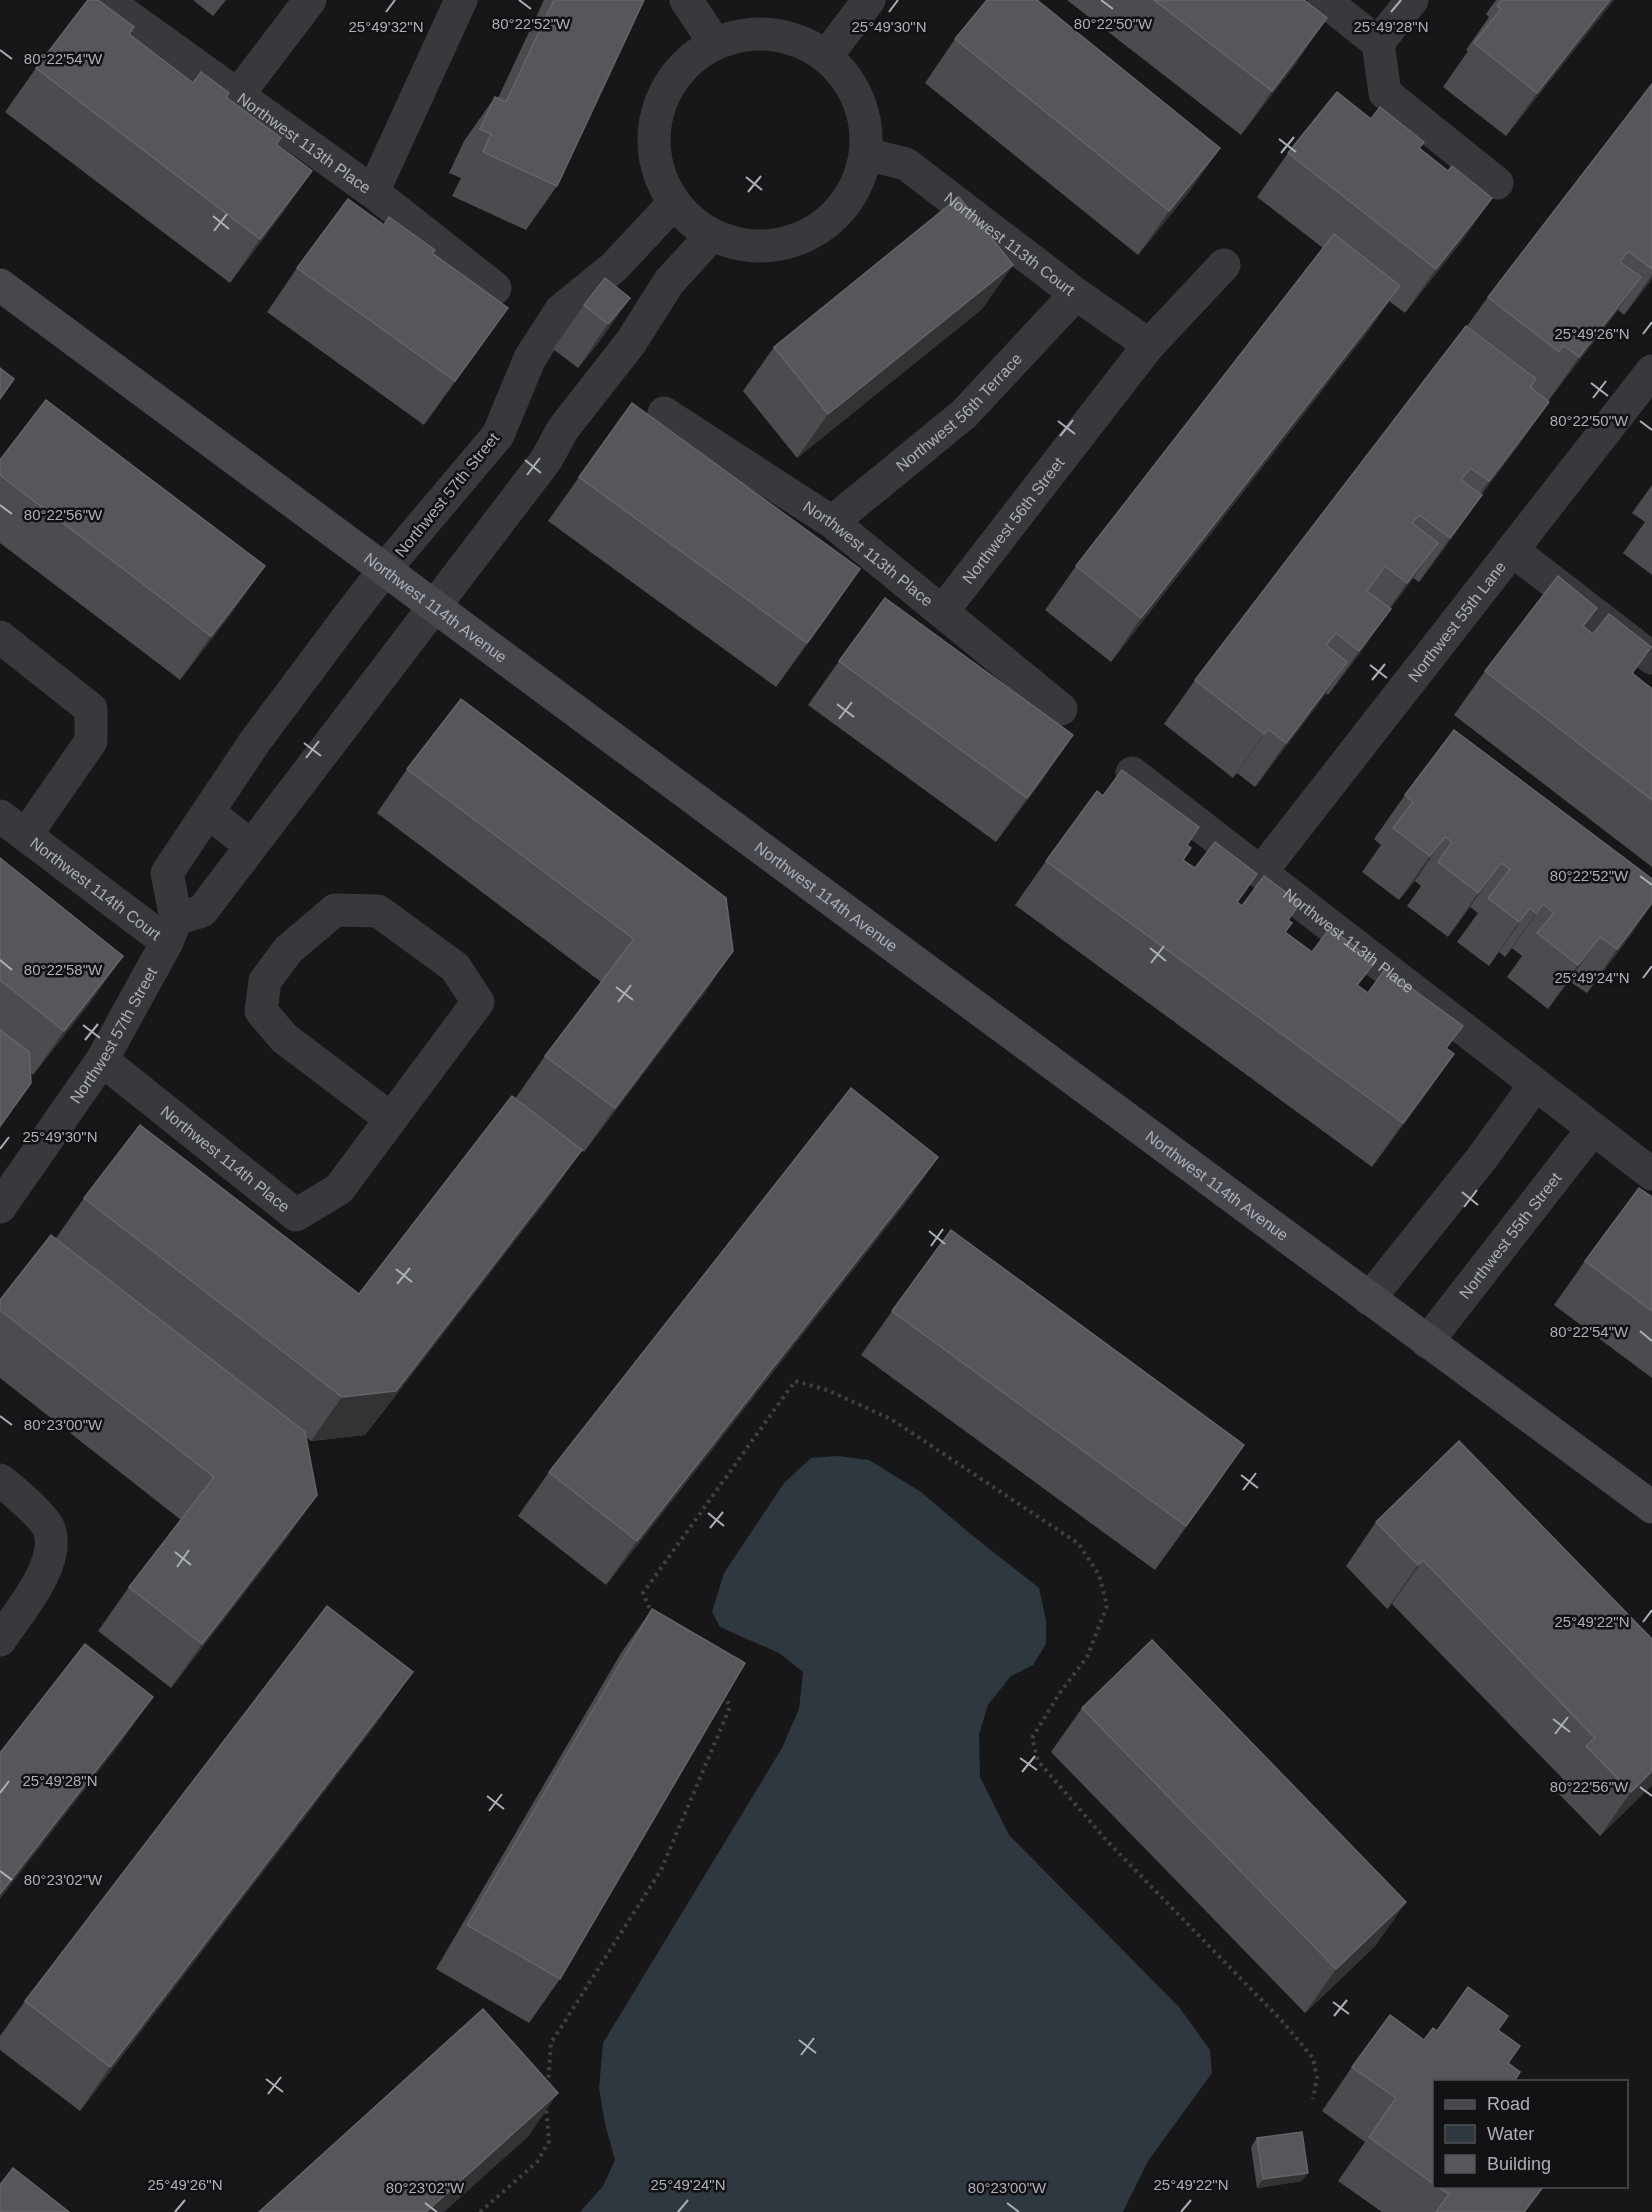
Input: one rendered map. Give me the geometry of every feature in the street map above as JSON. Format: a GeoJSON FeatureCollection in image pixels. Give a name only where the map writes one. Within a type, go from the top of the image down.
{"type":"FeatureCollection","features":[{"type":"Feature","properties":{"kind":"street"},"geometry":{"type":"LineString","coordinates":[[237,96],[310,0]]}},
{"type":"Feature","properties":{"kind":"street"},"geometry":{"type":"LineString","coordinates":[[373,192],[461,0]]}},
{"type":"Feature","properties":{"kind":"street"},"geometry":{"type":"LineString","coordinates":[[686,0],[714,42]]}},
{"type":"Feature","properties":{"kind":"street"},"geometry":{"type":"LineString","coordinates":[[826,55],[869,0]]}},
{"type":"Feature","properties":{"kind":"street"},"geometry":{"type":"LineString","coordinates":[[1324,0],[1378,43],[1385,93],[1497,183]]}},
{"type":"Feature","properties":{"kind":"street"},"geometry":{"type":"LineString","coordinates":[[1378,43],[1412,0]]}},
{"type":"Feature","properties":{"kind":"street","name":"Northwest 113th Place"},"geometry":{"type":"LineString","coordinates":[[111,4],[373,192],[495,288]]}},
{"type":"Feature","properties":{"kind":"street"},"geometry":{"type":"LineString","coordinates":[[753,33],[792,37],[826,55],[851,83],[864,117],[866,154],[848,201],[810,235],[761,247],[711,236],[690,222],[673,204],[654,161],[655,113],[677,71],[714,42],[753,33]]}},
{"type":"Feature","properties":{"kind":"street","name":"Northwest 113th Court"},"geometry":{"type":"LineString","coordinates":[[866,154],[906,164],[1076,294],[1149,345]]}},
{"type":"Feature","properties":{"kind":"street","name":"Northwest 57th Street"},"geometry":{"type":"LineString","coordinates":[[0,1207],[102,1060],[171,930],[167,873],[256,740],[385,569],[498,435],[530,358],[561,310],[614,267],[673,204]]}},
{"type":"Feature","properties":{"kind":"street"},"geometry":{"type":"LineString","coordinates":[[171,930],[202,911],[546,460],[563,429],[632,342],[669,282],[711,236]]}},
{"type":"Feature","properties":{"kind":"street","name":"Northwest 56th Street"},"geometry":{"type":"LineString","coordinates":[[942,612],[1149,345],[1224,265]]}},
{"type":"Feature","properties":{"kind":"street"},"geometry":{"type":"LineString","coordinates":[[596,282],[645,320]]}},
{"type":"Feature","properties":{"kind":"street","name":"Northwest 114th Avenue"},"geometry":{"type":"LineString","coordinates":[[0,285],[1652,1507]]}},
{"type":"Feature","properties":{"kind":"street","name":"Northwest 56th Terrace"},"geometry":{"type":"LineString","coordinates":[[832,522],[964,414],[1076,294]]}},
{"type":"Feature","properties":{"kind":"street","name":"Northwest 55th Lane"},"geometry":{"type":"LineString","coordinates":[[1261,872],[1652,371]]}},
{"type":"Feature","properties":{"kind":"street","name":"Northwest 113th Place"},"geometry":{"type":"LineString","coordinates":[[664,413],[832,522],[1061,709]]}},
{"type":"Feature","properties":{"kind":"street"},"geometry":{"type":"LineString","coordinates":[[1512,550],[1652,658]]}},
{"type":"Feature","properties":{"kind":"street","name":"Northwest 114th Court"},"geometry":{"type":"LineString","coordinates":[[0,637],[91,709],[91,741],[13,825],[171,930]]}},
{"type":"Feature","properties":{"kind":"street","name":"Northwest 113th Place"},"geometry":{"type":"LineString","coordinates":[[1132,773],[1652,1174]]}},
{"type":"Feature","properties":{"kind":"street"},"geometry":{"type":"LineString","coordinates":[[208,812],[251,846]]}},
{"type":"Feature","properties":{"kind":"street","name":"Northwest 114th Place"},"geometry":{"type":"LineString","coordinates":[[102,1060],[296,1215],[339,1189],[478,1002],[455,967],[378,911],[336,910],[288,950],[265,981],[261,1011],[284,1038],[391,1119]]}},
{"type":"Feature","properties":{"kind":"street"},"geometry":{"type":"LineString","coordinates":[[1369,1299],[1482,1158],[1535,1085]]}},
{"type":"Feature","properties":{"kind":"street","name":"Northwest 55th Street"},"geometry":{"type":"LineString","coordinates":[[1427,1342],[1592,1130]]}},
{"type":"Feature","properties":{"kind":"street"},"geometry":{"type":"LineString","coordinates":[[0,1480],[18,1495],[49,1528],[51,1541],[50,1558],[35,1588],[0,1640]]}},
{"type":"Feature","properties":{"kind":"path"},"geometry":{"type":"LineString","coordinates":[[655,1623],[643,1593],[795,1381],[827,1390],[891,1419],[1079,1544],[1099,1575],[1107,1606],[1087,1657],[1059,1694],[1032,1738],[1038,1761],[1107,1841],[1282,2021],[1313,2058],[1317,2078],[1313,2099]]}},
{"type":"Feature","properties":{"kind":"path"},"geometry":{"type":"LineString","coordinates":[[547,2096],[551,2043],[661,1870],[730,1707],[722,1690]]}},
{"type":"Feature","properties":{"kind":"path"},"geometry":{"type":"LineString","coordinates":[[480,2212],[537,2162],[549,2141],[546,2106]]}},
{"type":"Feature","properties":{"kind":"water"},"geometry":{"type":"Polygon","coordinates":[[[838,1456],[869,1460],[921,1492],[1039,1588],[1046,1620],[1046,1644],[1033,1665],[1011,1676],[988,1705],[979,1734],[980,1777],[1009,1835],[1179,2007],[1210,2050],[1212,2073],[1148,2161],[1123,2212],[580,2212],[603,2186],[615,2160],[605,2124],[599,2088],[603,2043],[782,1748],[799,1709],[803,1672],[779,1653],[720,1627],[712,1612],[724,1573],[784,1483],[811,1458],[838,1456]]]}},
{"type":"Feature","properties":{"kind":"building"},"geometry":{"type":"Polygon","coordinates":[[[88,0],[98,0],[134,27],[129,34],[193,83],[201,72],[229,93],[226,97],[281,138],[276,144],[312,171],[260,239],[36,68],[88,0]]]}},
{"type":"Feature","properties":{"kind":"building"},"geometry":{"type":"Polygon","coordinates":[[[554,0],[644,0],[557,186],[483,152],[491,134],[480,129],[495,97],[506,102],[554,0]]]}},
{"type":"Feature","properties":{"kind":"building"},"geometry":{"type":"Polygon","coordinates":[[[987,0],[1037,0],[1220,148],[1169,211],[955,39],[987,0]]]}},
{"type":"Feature","properties":{"kind":"building"},"geometry":{"type":"Polygon","coordinates":[[[1154,0],[1304,0],[1327,18],[1272,91],[1154,0]]]}},
{"type":"Feature","properties":{"kind":"building"},"geometry":{"type":"Polygon","coordinates":[[[1502,0],[1610,0],[1537,93],[1474,43],[1501,9],[1497,6],[1502,0]]]}},
{"type":"Feature","properties":{"kind":"building"},"geometry":{"type":"Polygon","coordinates":[[[1652,84],[1652,269],[1628,251],[1620,262],[1641,277],[1579,357],[1563,345],[1559,352],[1488,297],[1652,84]]]}},
{"type":"Feature","properties":{"kind":"building"},"geometry":{"type":"Polygon","coordinates":[[[1337,92],[1371,119],[1380,107],[1424,142],[1419,148],[1448,171],[1452,166],[1492,198],[1436,269],[1288,153],[1337,92]]]}},
{"type":"Feature","properties":{"kind":"building"},"geometry":{"type":"Polygon","coordinates":[[[959,197],[1013,265],[828,414],[774,347],[959,197]]]}},
{"type":"Feature","properties":{"kind":"building"},"geometry":{"type":"Polygon","coordinates":[[[348,199],[384,225],[389,217],[435,250],[432,253],[508,308],[455,381],[297,268],[348,199]]]}},
{"type":"Feature","properties":{"kind":"building"},"geometry":{"type":"Polygon","coordinates":[[[1334,234],[1400,286],[1141,618],[1076,566],[1334,234]]]}},
{"type":"Feature","properties":{"kind":"building"},"geometry":{"type":"Polygon","coordinates":[[[605,278],[630,298],[608,324],[584,305],[605,278]]]}},
{"type":"Feature","properties":{"kind":"building"},"geometry":{"type":"Polygon","coordinates":[[[1466,326],[1536,379],[1530,387],[1549,402],[1489,481],[1470,468],[1461,480],[1482,495],[1450,538],[1419,515],[1412,523],[1438,543],[1407,583],[1385,566],[1367,591],[1391,609],[1359,651],[1336,633],[1326,645],[1347,662],[1286,743],[1268,729],[1264,734],[1195,680],[1466,326]]]}},
{"type":"Feature","properties":{"kind":"building"},"geometry":{"type":"Polygon","coordinates":[[[0,368],[14,379],[0,399],[0,368]]]}},
{"type":"Feature","properties":{"kind":"building"},"geometry":{"type":"Polygon","coordinates":[[[46,400],[265,566],[211,636],[0,475],[0,460],[46,400]]]}},
{"type":"Feature","properties":{"kind":"building"},"geometry":{"type":"Polygon","coordinates":[[[632,403],[860,569],[807,643],[579,477],[632,403]]]}},
{"type":"Feature","properties":{"kind":"building"},"geometry":{"type":"Polygon","coordinates":[[[1558,576],[1597,608],[1583,626],[1593,634],[1609,614],[1651,647],[1632,673],[1652,689],[1652,800],[1485,671],[1558,576]]]}},
{"type":"Feature","properties":{"kind":"building"},"geometry":{"type":"Polygon","coordinates":[[[885,598],[1073,735],[1027,798],[839,661],[885,598]]]}},
{"type":"Feature","properties":{"kind":"building"},"geometry":{"type":"Polygon","coordinates":[[[461,699],[726,898],[733,951],[615,1108],[545,1056],[634,939],[407,769],[461,699]]]}},
{"type":"Feature","properties":{"kind":"building"},"geometry":{"type":"Polygon","coordinates":[[[1454,730],[1652,879],[1652,903],[1617,949],[1600,937],[1578,965],[1537,933],[1554,913],[1543,904],[1536,913],[1530,908],[1519,922],[1488,898],[1510,869],[1501,863],[1478,893],[1438,862],[1452,842],[1445,837],[1430,856],[1393,828],[1413,802],[1405,795],[1454,730]]]}},
{"type":"Feature","properties":{"kind":"building"},"geometry":{"type":"Polygon","coordinates":[[[1122,770],[1199,827],[1187,845],[1191,848],[1183,860],[1195,868],[1215,842],[1257,874],[1237,902],[1242,906],[1264,876],[1300,903],[1288,920],[1292,923],[1285,932],[1312,952],[1330,928],[1375,962],[1357,985],[1368,993],[1385,969],[1463,1026],[1446,1048],[1454,1054],[1403,1123],[1046,861],[1097,791],[1103,796],[1122,770]]]}},
{"type":"Feature","properties":{"kind":"building"},"geometry":{"type":"Polygon","coordinates":[[[0,858],[123,956],[64,1031],[0,980],[0,858]]]}},
{"type":"Feature","properties":{"kind":"building"},"geometry":{"type":"Polygon","coordinates":[[[0,1030],[29,1052],[31,1083],[0,1126],[0,1030]]]}},
{"type":"Feature","properties":{"kind":"building"},"geometry":{"type":"Polygon","coordinates":[[[851,1088],[938,1157],[637,1541],[549,1472],[851,1088]]]}},
{"type":"Feature","properties":{"kind":"building"},"geometry":{"type":"Polygon","coordinates":[[[512,1096],[582,1150],[396,1391],[342,1397],[84,1198],[140,1125],[359,1294],[512,1096]]]}},
{"type":"Feature","properties":{"kind":"building"},"geometry":{"type":"Polygon","coordinates":[[[1639,1188],[1652,1197],[1652,1311],[1585,1261],[1639,1188]]]}},
{"type":"Feature","properties":{"kind":"building"},"geometry":{"type":"Polygon","coordinates":[[[951,1230],[1244,1445],[1186,1526],[892,1311],[951,1230]]]}},
{"type":"Feature","properties":{"kind":"building"},"geometry":{"type":"Polygon","coordinates":[[[51,1235],[305,1432],[317,1495],[202,1644],[129,1587],[214,1477],[0,1310],[0,1300],[51,1235]]]}},
{"type":"Feature","properties":{"kind":"building"},"geometry":{"type":"Polygon","coordinates":[[[1459,1441],[1652,1639],[1652,1771],[1631,1792],[1586,1746],[1595,1738],[1423,1560],[1418,1565],[1376,1522],[1459,1441]]]}},
{"type":"Feature","properties":{"kind":"building"},"geometry":{"type":"Polygon","coordinates":[[[327,1606],[413,1672],[110,2067],[25,2001],[327,1606]]]}},
{"type":"Feature","properties":{"kind":"building"},"geometry":{"type":"Polygon","coordinates":[[[652,1609],[745,1663],[560,1979],[467,1925],[652,1609]]]}},
{"type":"Feature","properties":{"kind":"building"},"geometry":{"type":"Polygon","coordinates":[[[1152,1640],[1406,1902],[1336,1969],[1082,1708],[1152,1640]]]}},
{"type":"Feature","properties":{"kind":"building"},"geometry":{"type":"Polygon","coordinates":[[[85,1644],[153,1697],[0,1894],[0,1753],[85,1644]]]}},
{"type":"Feature","properties":{"kind":"building"},"geometry":{"type":"Polygon","coordinates":[[[1468,1987],[1508,2016],[1498,2030],[1520,2046],[1508,2063],[1520,2072],[1515,2080],[1433,2080],[1433,2183],[1369,2137],[1396,2098],[1352,2067],[1390,2015],[1424,2040],[1433,2028],[1437,2031],[1468,1987]]]}},
{"type":"Feature","properties":{"kind":"building"},"geometry":{"type":"Polygon","coordinates":[[[483,2009],[558,2093],[426,2212],[259,2212],[483,2009]]]}},
{"type":"Feature","properties":{"kind":"building"},"geometry":{"type":"Polygon","coordinates":[[[1302,2132],[1308,2173],[1263,2179],[1257,2138],[1302,2132]]]}},
{"type":"Feature","properties":{"kind":"building"},"geometry":{"type":"Polygon","coordinates":[[[13,2168],[69,2212],[0,2212],[0,2185],[13,2168]]]}},
{"type":"Feature","properties":{"kind":"building"},"geometry":{"type":"Polygon","coordinates":[[[1440,2188],[1542,2188],[1524,2212],[1436,2212],[1449,2194],[1440,2188]]]}}]}
